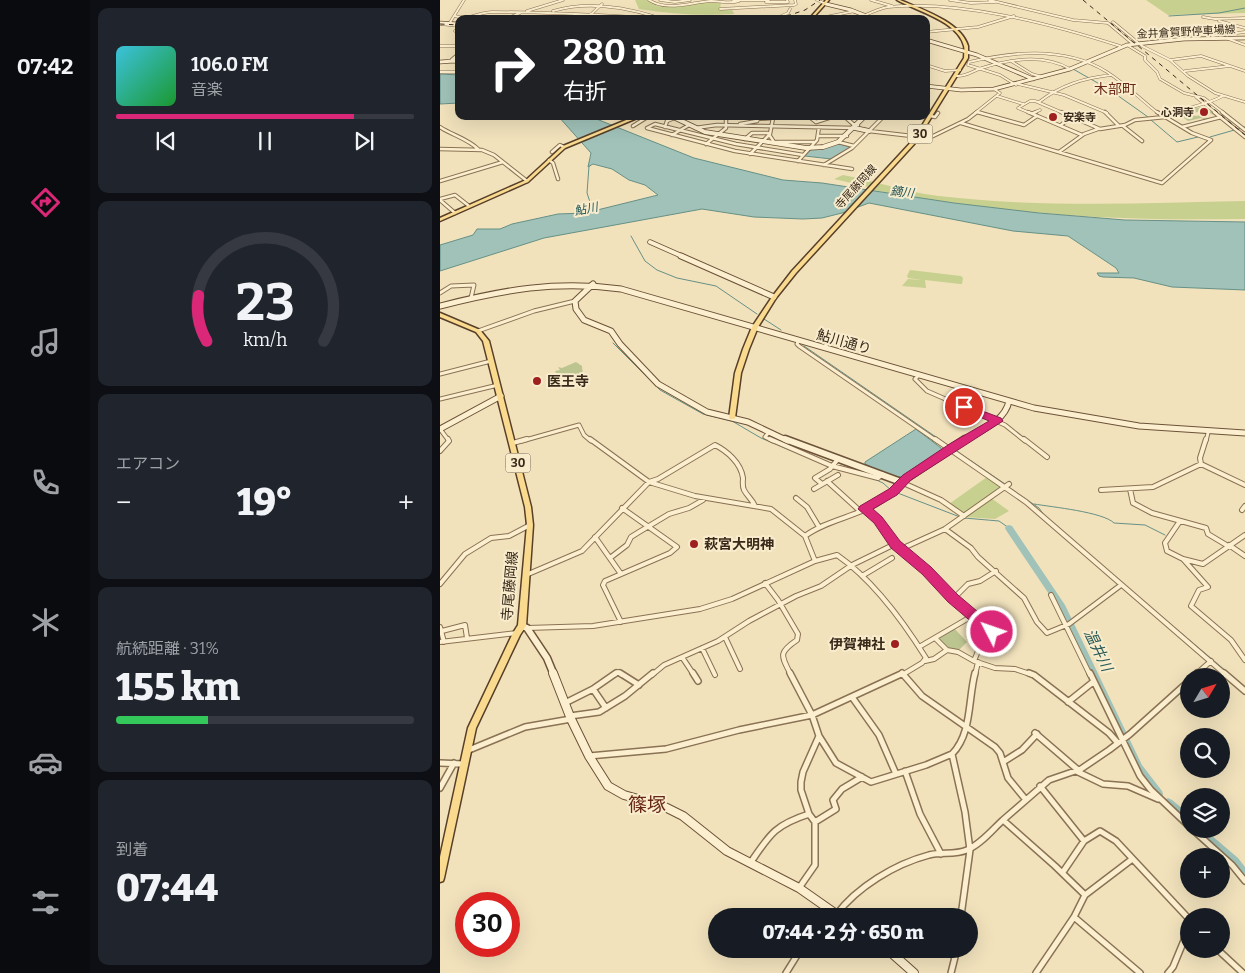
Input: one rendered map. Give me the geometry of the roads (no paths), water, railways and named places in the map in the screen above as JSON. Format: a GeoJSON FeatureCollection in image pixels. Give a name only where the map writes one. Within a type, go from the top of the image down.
{"type":"FeatureCollection","features":[{"type":"Feature","properties":{"kind":"main road"},"geometry":{"type":"LineString","coordinates":[[898,0],[938,18],[953,28],[964,41],[967,53]]}},
{"type":"Feature","properties":{"kind":"main road"},"geometry":{"type":"LineString","coordinates":[[814,15],[827,2]]}},
{"type":"Feature","properties":{"kind":"main road","name":"寺尾藤岡線"},"geometry":{"type":"LineString","coordinates":[[930,113],[960,70],[967,53]]}},
{"type":"Feature","properties":{"kind":"main road"},"geometry":{"type":"LineString","coordinates":[[440,220],[527,181],[565,147],[631,120]]}},
{"type":"Feature","properties":{"kind":"main road","name":"寺尾藤岡線"},"geometry":{"type":"LineString","coordinates":[[732,418],[738,373],[754,327],[796,270],[918,137],[926,120]]}},
{"type":"Feature","properties":{"kind":"main road"},"geometry":{"type":"LineString","coordinates":[[440,315],[478,331]]}},
{"type":"Feature","properties":{"kind":"main road","name":"寺尾藤岡線"},"geometry":{"type":"LineString","coordinates":[[440,878],[467,750],[476,717],[522,629],[530,525],[527,502],[492,361],[486,341],[478,331]]}},
{"type":"Feature","properties":{"kind":"street"},"geometry":{"type":"LineString","coordinates":[[456,15],[464,0]]}},
{"type":"Feature","properties":{"kind":"street"},"geometry":{"type":"LineString","coordinates":[[516,15],[563,0]]}},
{"type":"Feature","properties":{"kind":"street"},"geometry":{"type":"LineString","coordinates":[[649,0],[652,3],[672,4],[703,1],[735,3],[747,0],[769,0]]}},
{"type":"Feature","properties":{"kind":"street"},"geometry":{"type":"LineString","coordinates":[[660,0],[675,2],[690,0]]}},
{"type":"Feature","properties":{"kind":"street"},"geometry":{"type":"LineString","coordinates":[[733,0],[740,1]]}},
{"type":"Feature","properties":{"kind":"street"},"geometry":{"type":"LineString","coordinates":[[762,0],[774,3],[788,2],[787,0]]}},
{"type":"Feature","properties":{"kind":"street"},"geometry":{"type":"LineString","coordinates":[[720,8],[794,5],[796,4],[795,0]]}},
{"type":"Feature","properties":{"kind":"street"},"geometry":{"type":"LineString","coordinates":[[817,0],[865,15],[893,7],[941,4],[957,6],[1058,25],[1120,46]]}},
{"type":"Feature","properties":{"kind":"street"},"geometry":{"type":"LineString","coordinates":[[871,0],[893,7]]}},
{"type":"Feature","properties":{"kind":"street"},"geometry":{"type":"LineString","coordinates":[[950,0],[995,2]]}},
{"type":"Feature","properties":{"kind":"street"},"geometry":{"type":"LineString","coordinates":[[989,0],[1073,20],[1108,23],[1133,44]]}},
{"type":"Feature","properties":{"kind":"street"},"geometry":{"type":"LineString","coordinates":[[957,6],[962,2]]}},
{"type":"Feature","properties":{"kind":"street"},"geometry":{"type":"LineString","coordinates":[[591,14],[602,4]]}},
{"type":"Feature","properties":{"kind":"street"},"geometry":{"type":"LineString","coordinates":[[551,12],[570,5],[610,4],[650,15]]}},
{"type":"Feature","properties":{"kind":"street"},"geometry":{"type":"LineString","coordinates":[[784,15],[788,13],[790,9]]}},
{"type":"Feature","properties":{"kind":"street"},"geometry":{"type":"LineString","coordinates":[[836,15],[855,11]]}},
{"type":"Feature","properties":{"kind":"street"},"geometry":{"type":"LineString","coordinates":[[476,15],[486,12],[551,12],[604,15]]}},
{"type":"Feature","properties":{"kind":"street"},"geometry":{"type":"LineString","coordinates":[[449,24],[455,16]]}},
{"type":"Feature","properties":{"kind":"street"},"geometry":{"type":"LineString","coordinates":[[930,31],[978,27],[1016,16]]}},
{"type":"Feature","properties":{"kind":"street"},"geometry":{"type":"LineString","coordinates":[[1217,20],[1228,16],[1245,18]]}},
{"type":"Feature","properties":{"kind":"street"},"geometry":{"type":"LineString","coordinates":[[1203,17],[1245,28]]}},
{"type":"Feature","properties":{"kind":"street"},"geometry":{"type":"LineString","coordinates":[[1113,22],[1139,43],[1170,60],[1185,71],[1188,76],[1223,96],[1245,102]]}},
{"type":"Feature","properties":{"kind":"street"},"geometry":{"type":"LineString","coordinates":[[440,24],[455,26]]}},
{"type":"Feature","properties":{"kind":"street"},"geometry":{"type":"LineString","coordinates":[[440,24],[455,27]]}},
{"type":"Feature","properties":{"kind":"street"},"geometry":{"type":"LineString","coordinates":[[1212,36],[1245,32]]}},
{"type":"Feature","properties":{"kind":"street"},"geometry":{"type":"LineString","coordinates":[[1216,35],[1245,45]]}},
{"type":"Feature","properties":{"kind":"street","name":"金井倉賀野停車場線"},"geometry":{"type":"LineString","coordinates":[[930,85],[948,89],[994,89],[1070,69],[1126,44],[1245,38]]}},
{"type":"Feature","properties":{"kind":"street"},"geometry":{"type":"LineString","coordinates":[[930,41],[984,58],[1033,79]]}},
{"type":"Feature","properties":{"kind":"street"},"geometry":{"type":"LineString","coordinates":[[1126,44],[1145,56],[1145,60],[1157,72],[1160,79],[1184,93],[1204,98],[1245,130]]}},
{"type":"Feature","properties":{"kind":"street"},"geometry":{"type":"LineString","coordinates":[[440,46],[455,46]]}},
{"type":"Feature","properties":{"kind":"street"},"geometry":{"type":"LineString","coordinates":[[1138,50],[1151,49]]}},
{"type":"Feature","properties":{"kind":"street"},"geometry":{"type":"LineString","coordinates":[[961,123],[1162,183],[1211,140],[1163,117],[1111,75],[1088,62],[1032,53],[984,58],[970,62],[968,65],[1000,75],[1017,84],[1053,92],[1107,113],[1118,125]]}},
{"type":"Feature","properties":{"kind":"street"},"geometry":{"type":"LineString","coordinates":[[1170,60],[1201,56],[1245,71]]}},
{"type":"Feature","properties":{"kind":"street"},"geometry":{"type":"LineString","coordinates":[[956,76],[965,77],[978,69],[997,63],[1027,60],[1054,62],[1070,69]]}},
{"type":"Feature","properties":{"kind":"street"},"geometry":{"type":"LineString","coordinates":[[1011,61],[1020,68],[1042,77]]}},
{"type":"Feature","properties":{"kind":"street"},"geometry":{"type":"LineString","coordinates":[[440,62],[455,62]]}},
{"type":"Feature","properties":{"kind":"street"},"geometry":{"type":"LineString","coordinates":[[930,66],[945,70],[960,70]]}},
{"type":"Feature","properties":{"kind":"street"},"geometry":{"type":"LineString","coordinates":[[1185,71],[1233,66]]}},
{"type":"Feature","properties":{"kind":"street"},"geometry":{"type":"LineString","coordinates":[[440,72],[453,72]]}},
{"type":"Feature","properties":{"kind":"street"},"geometry":{"type":"LineString","coordinates":[[1040,102],[1053,92],[1085,78],[1111,75]]}},
{"type":"Feature","properties":{"kind":"street"},"geometry":{"type":"LineString","coordinates":[[695,128],[734,125],[750,127],[855,128],[929,138],[961,123],[977,112],[1000,93],[994,89]]}},
{"type":"Feature","properties":{"kind":"street"},"geometry":{"type":"LineString","coordinates":[[997,96],[1024,104]]}},
{"type":"Feature","properties":{"kind":"street"},"geometry":{"type":"LineString","coordinates":[[1195,96],[1245,137]]}},
{"type":"Feature","properties":{"kind":"street"},"geometry":{"type":"LineString","coordinates":[[1123,126],[1135,120],[1163,117],[1187,108],[1206,104],[1223,96]]}},
{"type":"Feature","properties":{"kind":"street"},"geometry":{"type":"LineString","coordinates":[[1082,135],[1018,108],[1032,100],[1040,102],[1098,129]]}},
{"type":"Feature","properties":{"kind":"street"},"geometry":{"type":"LineString","coordinates":[[1032,114],[1040,110]]}},
{"type":"Feature","properties":{"kind":"street"},"geometry":{"type":"LineString","coordinates":[[977,112],[1024,125],[1037,116]]}},
{"type":"Feature","properties":{"kind":"street"},"geometry":{"type":"LineString","coordinates":[[930,116],[935,117],[938,113]]}},
{"type":"Feature","properties":{"kind":"street"},"geometry":{"type":"LineString","coordinates":[[1061,125],[1072,116]]}},
{"type":"Feature","properties":{"kind":"street"},"geometry":{"type":"LineString","coordinates":[[1182,127],[1221,117]]}},
{"type":"Feature","properties":{"kind":"street"},"geometry":{"type":"LineString","coordinates":[[634,126],[643,120]]}},
{"type":"Feature","properties":{"kind":"street"},"geometry":{"type":"LineString","coordinates":[[665,127],[668,120]]}},
{"type":"Feature","properties":{"kind":"street"},"geometry":{"type":"LineString","coordinates":[[679,120],[695,128],[719,134],[810,148],[838,142],[847,136],[862,120]]}},
{"type":"Feature","properties":{"kind":"street"},"geometry":{"type":"LineString","coordinates":[[706,144],[726,128],[726,120]]}},
{"type":"Feature","properties":{"kind":"street"},"geometry":{"type":"LineString","coordinates":[[734,125],[753,120]]}},
{"type":"Feature","properties":{"kind":"street"},"geometry":{"type":"LineString","coordinates":[[750,154],[770,134],[774,126],[773,120]]}},
{"type":"Feature","properties":{"kind":"street"},"geometry":{"type":"LineString","coordinates":[[813,120],[820,127]]}},
{"type":"Feature","properties":{"kind":"street"},"geometry":{"type":"LineString","coordinates":[[816,122],[822,120]]}},
{"type":"Feature","properties":{"kind":"street"},"geometry":{"type":"LineString","coordinates":[[848,120],[858,125]]}},
{"type":"Feature","properties":{"kind":"street"},"geometry":{"type":"LineString","coordinates":[[824,165],[854,146],[880,120]]}},
{"type":"Feature","properties":{"kind":"street"},"geometry":{"type":"LineString","coordinates":[[803,155],[757,148],[656,124],[647,128],[750,154],[852,169]]}},
{"type":"Feature","properties":{"kind":"street"},"geometry":{"type":"LineString","coordinates":[[672,135],[689,125]]}},
{"type":"Feature","properties":{"kind":"street"},"geometry":{"type":"LineString","coordinates":[[1059,152],[1082,135],[1118,125],[1123,126],[1142,141]]}},
{"type":"Feature","properties":{"kind":"street"},"geometry":{"type":"LineString","coordinates":[[440,127],[456,138],[472,143],[478,149],[494,155],[527,181]]}},
{"type":"Feature","properties":{"kind":"street"},"geometry":{"type":"LineString","coordinates":[[798,161],[818,136],[820,127]]}},
{"type":"Feature","properties":{"kind":"street"},"geometry":{"type":"LineString","coordinates":[[440,133],[446,131]]}},
{"type":"Feature","properties":{"kind":"street"},"geometry":{"type":"LineString","coordinates":[[745,138],[752,133],[770,134]]}},
{"type":"Feature","properties":{"kind":"street"},"geometry":{"type":"LineString","coordinates":[[770,134],[774,142],[814,142]]}},
{"type":"Feature","properties":{"kind":"street"},"geometry":{"type":"LineString","coordinates":[[818,136],[847,136]]}},
{"type":"Feature","properties":{"kind":"street"},"geometry":{"type":"LineString","coordinates":[[838,142],[854,146]]}},
{"type":"Feature","properties":{"kind":"street"},"geometry":{"type":"LineString","coordinates":[[552,152],[560,145],[565,147]]}},
{"type":"Feature","properties":{"kind":"street"},"geometry":{"type":"LineString","coordinates":[[440,149],[463,151],[478,149]]}},
{"type":"Feature","properties":{"kind":"street"},"geometry":{"type":"LineString","coordinates":[[549,160],[553,163],[558,179]]}},
{"type":"Feature","properties":{"kind":"street"},"geometry":{"type":"LineString","coordinates":[[440,181],[502,162]]}},
{"type":"Feature","properties":{"kind":"street"},"geometry":{"type":"LineString","coordinates":[[454,213],[440,200],[455,195],[469,206]]}},
{"type":"Feature","properties":{"kind":"street"},"geometry":{"type":"LineString","coordinates":[[650,242],[774,298]]}},
{"type":"Feature","properties":{"kind":"street","name":"鮎川通り"},"geometry":{"type":"LineString","coordinates":[[440,306],[502,290],[538,284],[593,284],[621,289],[1009,402],[1102,422],[1208,433],[1245,433]]}},
{"type":"Feature","properties":{"kind":"street"},"geometry":{"type":"LineString","coordinates":[[478,331],[534,312],[575,301],[593,284]]}},
{"type":"Feature","properties":{"kind":"street"},"geometry":{"type":"LineString","coordinates":[[440,293],[450,286],[474,285],[471,298]]}},
{"type":"Feature","properties":{"kind":"street"},"geometry":{"type":"LineString","coordinates":[[575,301],[575,306],[584,320],[611,331],[620,344],[658,384],[707,412],[748,422],[795,444],[882,474],[941,500],[964,516]]}},
{"type":"Feature","properties":{"kind":"street"},"geometry":{"type":"LineString","coordinates":[[799,340],[797,344],[799,346],[1007,485],[1033,510],[1245,691]]}},
{"type":"Feature","properties":{"kind":"street"},"geometry":{"type":"LineString","coordinates":[[823,348],[832,340]]}},
{"type":"Feature","properties":{"kind":"street"},"geometry":{"type":"LineString","coordinates":[[440,374],[492,361]]}},
{"type":"Feature","properties":{"kind":"street"},"geometry":{"type":"LineString","coordinates":[[919,376],[915,379],[927,390],[997,421],[1019,434],[1047,457]]}},
{"type":"Feature","properties":{"kind":"street"},"geometry":{"type":"LineString","coordinates":[[440,399],[498,385]]}},
{"type":"Feature","properties":{"kind":"street"},"geometry":{"type":"LineString","coordinates":[[440,451],[449,442],[440,429],[501,396]]}},
{"type":"Feature","properties":{"kind":"street"},"geometry":{"type":"LineString","coordinates":[[805,536],[820,527],[862,510],[893,492],[901,482],[951,448],[997,421],[1009,402]]}},
{"type":"Feature","properties":{"kind":"street"},"geometry":{"type":"LineString","coordinates":[[513,443],[579,425],[584,435],[636,474],[650,482],[703,498],[771,509],[805,536],[815,561]]}},
{"type":"Feature","properties":{"kind":"street"},"geometry":{"type":"LineString","coordinates":[[769,432],[765,438],[832,466],[878,478],[882,474]]}},
{"type":"Feature","properties":{"kind":"street"},"geometry":{"type":"LineString","coordinates":[[1201,464],[1200,458],[1208,433]]}},
{"type":"Feature","properties":{"kind":"street"},"geometry":{"type":"LineString","coordinates":[[526,575],[582,551],[622,508],[650,482],[715,445],[740,468],[743,476],[744,490],[752,498],[754,506]]}},
{"type":"Feature","properties":{"kind":"street"},"geometry":{"type":"LineString","coordinates":[[822,484],[815,478],[832,466],[838,459]]}},
{"type":"Feature","properties":{"kind":"street"},"geometry":{"type":"LineString","coordinates":[[1201,464],[1245,485]]}},
{"type":"Feature","properties":{"kind":"street"},"geometry":{"type":"LineString","coordinates":[[1101,490],[1159,486],[1201,464]]}},
{"type":"Feature","properties":{"kind":"street"},"geometry":{"type":"LineString","coordinates":[[814,489],[838,475]]}},
{"type":"Feature","properties":{"kind":"street"},"geometry":{"type":"LineString","coordinates":[[765,583],[798,634],[797,640],[785,647],[782,652],[784,661],[812,715],[819,736],[836,763],[871,782],[952,754],[958,750],[965,728],[980,646],[992,632],[953,599],[926,571],[895,544],[878,520],[862,510],[827,481]]}},
{"type":"Feature","properties":{"kind":"street"},"geometry":{"type":"LineString","coordinates":[[901,549],[945,529],[1007,485]]}},
{"type":"Feature","properties":{"kind":"street"},"geometry":{"type":"LineString","coordinates":[[1130,489],[1133,503],[1152,513],[1206,528],[1208,534],[1245,556]]}},
{"type":"Feature","properties":{"kind":"street"},"geometry":{"type":"LineString","coordinates":[[610,558],[627,545],[632,537],[649,526],[674,512],[689,508],[703,500],[703,498]]}},
{"type":"Feature","properties":{"kind":"street"},"geometry":{"type":"LineString","coordinates":[[796,498],[807,507],[820,527]]}},
{"type":"Feature","properties":{"kind":"street"},"geometry":{"type":"LineString","coordinates":[[622,508],[676,547],[670,553],[621,574],[603,585],[622,622]]}},
{"type":"Feature","properties":{"kind":"street"},"geometry":{"type":"LineString","coordinates":[[1180,521],[1165,543],[1167,550],[1183,559],[1202,564],[1245,535]]}},
{"type":"Feature","properties":{"kind":"street"},"geometry":{"type":"LineString","coordinates":[[440,584],[454,564],[469,551],[491,538],[509,536],[530,525]]}},
{"type":"Feature","properties":{"kind":"street"},"geometry":{"type":"LineString","coordinates":[[945,529],[975,551],[978,557],[996,571],[1024,598],[1037,622],[1047,633],[1067,625],[1121,585]]}},
{"type":"Feature","properties":{"kind":"street"},"geometry":{"type":"LineString","coordinates":[[595,537],[621,574]]}},
{"type":"Feature","properties":{"kind":"street"},"geometry":{"type":"LineString","coordinates":[[467,750],[525,727],[599,712],[639,685],[664,665],[725,637],[738,626],[762,616],[780,604],[822,586],[852,565],[895,544]]}},
{"type":"Feature","properties":{"kind":"street"},"geometry":{"type":"LineString","coordinates":[[467,638],[465,625],[441,629],[442,642],[467,638],[522,629],[593,626],[700,609],[732,599],[815,561],[837,555],[852,565],[862,576],[920,647],[926,658],[925,661]]}},
{"type":"Feature","properties":{"kind":"street"},"geometry":{"type":"LineString","coordinates":[[862,576],[892,558]]}},
{"type":"Feature","properties":{"kind":"street"},"geometry":{"type":"LineString","coordinates":[[1183,559],[1208,586],[1199,590],[1191,606],[1231,640],[1245,660]]}},
{"type":"Feature","properties":{"kind":"street"},"geometry":{"type":"LineString","coordinates":[[953,599],[968,584],[980,581],[996,571]]}},
{"type":"Feature","properties":{"kind":"street"},"geometry":{"type":"LineString","coordinates":[[1051,595],[1140,776],[1180,817]]}},
{"type":"Feature","properties":{"kind":"street"},"geometry":{"type":"LineString","coordinates":[[920,647],[974,615]]}},
{"type":"Feature","properties":{"kind":"street"},"geometry":{"type":"LineString","coordinates":[[522,629],[548,658],[565,703],[589,756],[603,780],[613,790],[663,806],[683,816],[727,851],[799,888],[825,908]]}},
{"type":"Feature","properties":{"kind":"street"},"geometry":{"type":"LineString","coordinates":[[725,637],[740,669]]}},
{"type":"Feature","properties":{"kind":"street"},"geometry":{"type":"LineString","coordinates":[[935,638],[947,650],[967,656],[976,662],[995,668],[1015,669],[1034,675],[1109,733],[1122,740]]}},
{"type":"Feature","properties":{"kind":"street"},"geometry":{"type":"LineString","coordinates":[[702,648],[715,674]]}},
{"type":"Feature","properties":{"kind":"street"},"geometry":{"type":"LineString","coordinates":[[589,756],[666,748],[812,715],[925,661],[934,659],[947,650]]}},
{"type":"Feature","properties":{"kind":"street"},"geometry":{"type":"LineString","coordinates":[[682,657],[698,681]]}},
{"type":"Feature","properties":{"kind":"street"},"geometry":{"type":"LineString","coordinates":[[1203,668],[1211,661]]}},
{"type":"Feature","properties":{"kind":"street"},"geometry":{"type":"LineString","coordinates":[[565,703],[593,689],[618,672],[639,685]]}},
{"type":"Feature","properties":{"kind":"street"},"geometry":{"type":"LineString","coordinates":[[900,674],[922,696],[965,728],[995,747],[1000,753],[1008,778],[1026,800]]}},
{"type":"Feature","properties":{"kind":"street"},"geometry":{"type":"LineString","coordinates":[[1068,702],[1093,682]]}},
{"type":"Feature","properties":{"kind":"street"},"geometry":{"type":"LineString","coordinates":[[593,689],[606,708]]}},
{"type":"Feature","properties":{"kind":"street"},"geometry":{"type":"LineString","coordinates":[[840,908],[867,886],[902,865],[930,855],[970,850],[1040,786],[1049,780],[1077,770],[1122,740],[1180,689]]}},
{"type":"Feature","properties":{"kind":"street"},"geometry":{"type":"LineString","coordinates":[[852,697],[879,735],[896,774]]}},
{"type":"Feature","properties":{"kind":"street"},"geometry":{"type":"LineString","coordinates":[[1003,762],[1022,750],[1036,734],[1077,770],[1103,784],[1128,786],[1162,800]]}},
{"type":"Feature","properties":{"kind":"street"},"geometry":{"type":"LineString","coordinates":[[799,888],[815,865],[815,822],[809,814],[801,790],[801,782],[803,772],[819,736]]}},
{"type":"Feature","properties":{"kind":"street"},"geometry":{"type":"LineString","coordinates":[[952,754],[966,812],[967,838],[970,850],[962,908]]}},
{"type":"Feature","properties":{"kind":"street"},"geometry":{"type":"LineString","coordinates":[[440,763],[464,764]]}},
{"type":"Feature","properties":{"kind":"street"},"geometry":{"type":"LineString","coordinates":[[440,788],[454,764]]}},
{"type":"Feature","properties":{"kind":"street"},"geometry":{"type":"LineString","coordinates":[[904,771],[920,814],[941,854]]}},
{"type":"Feature","properties":{"kind":"street"},"geometry":{"type":"LineString","coordinates":[[815,822],[836,809],[833,800],[836,795],[862,777]]}},
{"type":"Feature","properties":{"kind":"street"},"geometry":{"type":"LineString","coordinates":[[1040,786],[1084,841]]}},
{"type":"Feature","properties":{"kind":"street"},"geometry":{"type":"LineString","coordinates":[[750,864],[770,834],[791,820],[809,814]]}},
{"type":"Feature","properties":{"kind":"street"},"geometry":{"type":"LineString","coordinates":[[1003,820],[1063,872],[1085,895]]}},
{"type":"Feature","properties":{"kind":"street"},"geometry":{"type":"LineString","coordinates":[[1063,872],[1084,841],[1100,830],[1116,842],[1180,910]]}},
{"type":"Feature","properties":{"kind":"street"},"geometry":{"type":"LineString","coordinates":[[1202,838],[1232,865],[1245,881]]}},
{"type":"Feature","properties":{"kind":"street"},"geometry":{"type":"LineString","coordinates":[[1036,973],[1074,917],[1085,895],[1132,860]]}},
{"type":"Feature","properties":{"kind":"street"},"geometry":{"type":"LineString","coordinates":[[1074,917],[1140,973]]}},
{"type":"Feature","properties":{"kind":"street"},"geometry":{"type":"LineString","coordinates":[[1168,973],[1173,967],[1180,950]]}},
{"type":"Feature","properties":{"kind":"street"},"geometry":{"type":"LineString","coordinates":[[786,973],[795,958]]}},
{"type":"Feature","properties":{"kind":"street"},"geometry":{"type":"LineString","coordinates":[[897,958],[914,973]]}},
{"type":"Feature","properties":{"kind":"street"},"geometry":{"type":"LineString","coordinates":[[951,973],[955,958]]}},
{"type":"Feature","properties":{"kind":"street"},"geometry":{"type":"LineString","coordinates":[[1227,958],[1243,973]]}},
{"type":"Feature","properties":{"kind":"water"},"geometry":{"type":"Polygon","coordinates":[[[440,74],[455,75],[455,103],[440,104],[440,74]]]}},
{"type":"Feature","properties":{"kind":"water"},"geometry":{"type":"Polygon","coordinates":[[[562,120],[599,120],[694,158],[783,180],[822,183],[954,203],[1039,213],[1125,220],[1245,222],[1245,290],[1172,287],[1134,278],[1103,277],[1097,273],[1119,273],[1116,268],[1068,236],[1013,231],[869,203],[822,218],[803,219],[754,217],[702,209],[544,238],[440,271],[440,245],[473,235],[477,229],[500,229],[512,224],[558,214],[585,213],[658,195],[645,185],[629,180],[612,169],[593,164],[588,167],[591,153],[562,120]]]}},
{"type":"Feature","properties":{"kind":"water"},"geometry":{"type":"Polygon","coordinates":[[[839,144],[851,147],[831,159],[805,156],[811,149],[839,144]]]}},
{"type":"Feature","properties":{"kind":"water"},"geometry":{"type":"Polygon","coordinates":[[[916,429],[941,448],[942,451],[904,476],[895,478],[865,464],[865,462],[916,429]]]}},
{"type":"Feature","properties":{"kind":"waterway"},"geometry":{"type":"LineString","coordinates":[[1169,16],[1219,13],[1245,8]]}},
{"type":"Feature","properties":{"kind":"waterway"},"geometry":{"type":"LineString","coordinates":[[1073,69],[1110,90],[1148,117]]}},
{"type":"Feature","properties":{"kind":"waterway"},"geometry":{"type":"LineString","coordinates":[[1151,120],[1177,142],[1198,137]]}},
{"type":"Feature","properties":{"kind":"waterway"},"geometry":{"type":"LineString","coordinates":[[1210,137],[1245,127]]}},
{"type":"Feature","properties":{"kind":"waterway","name":"鮎川"},"geometry":{"type":"LineString","coordinates":[[589,166],[587,193],[590,202]]}},
{"type":"Feature","properties":{"kind":"waterway"},"geometry":{"type":"LineString","coordinates":[[631,236],[645,261],[657,270],[677,278],[716,286],[757,314]]}},
{"type":"Feature","properties":{"kind":"waterway"},"geometry":{"type":"LineString","coordinates":[[764,319],[781,330]]}},
{"type":"Feature","properties":{"kind":"waterway"},"geometry":{"type":"LineString","coordinates":[[613,343],[660,390],[703,414],[732,421],[761,438],[819,462]]}},
{"type":"Feature","properties":{"kind":"waterway"},"geometry":{"type":"LineString","coordinates":[[804,346],[949,446]]}},
{"type":"Feature","properties":{"kind":"waterway"},"geometry":{"type":"LineString","coordinates":[[955,450],[1005,484]]}},
{"type":"Feature","properties":{"kind":"waterway"},"geometry":{"type":"LineString","coordinates":[[872,478],[883,483],[892,491]]}},
{"type":"Feature","properties":{"kind":"waterway"},"geometry":{"type":"LineString","coordinates":[[1008,487],[1039,508],[1044,515]]}},
{"type":"Feature","properties":{"kind":"waterway"},"geometry":{"type":"LineString","coordinates":[[895,492],[960,517]]}},
{"type":"Feature","properties":{"kind":"waterway"},"geometry":{"type":"LineString","coordinates":[[1034,504],[1089,513],[1114,523],[1145,525],[1165,535]]}},
{"type":"Feature","properties":{"kind":"waterway","name":"温井川"},"geometry":{"type":"LineString","coordinates":[[964,518],[999,521],[1009,528]]}},
{"type":"Feature","properties":{"kind":"waterway","name":"温井川"},"geometry":{"type":"LineString","coordinates":[[1009,528],[1062,607],[1139,768],[1158,794]]}},
{"type":"Feature","properties":{"kind":"waterway"},"geometry":{"type":"LineString","coordinates":[[1149,606],[1222,668]]}},
{"type":"Feature","properties":{"kind":"waterway","name":"温井川"},"geometry":{"type":"LineString","coordinates":[[1168,803],[1180,813]]}},
{"type":"Feature","properties":{"kind":"waterway","name":"温井川"},"geometry":{"type":"LineString","coordinates":[[1207,838],[1234,862],[1245,875]]}},
{"type":"Feature","properties":{"kind":"railway"},"geometry":{"type":"LineString","coordinates":[[790,15],[805,10],[820,0]]}},
{"type":"Feature","properties":{"kind":"railway"},"geometry":{"type":"LineString","coordinates":[[1083,0],[1245,135]]}},
{"type":"Feature","properties":{"kind":"railway"},"geometry":{"type":"LineString","coordinates":[[440,24],[455,25]]}},
{"type":"Feature","properties":{"kind":"place","name":"心洞寺"},"geometry":{"type":"Point","coordinates":[1204,112]}},
{"type":"Feature","properties":{"kind":"place","name":"安楽寺"},"geometry":{"type":"Point","coordinates":[1053,117]}},
{"type":"Feature","properties":{"kind":"place","name":"医王寺"},"geometry":{"type":"Point","coordinates":[537,381]}},
{"type":"Feature","properties":{"kind":"place","name":"萩宮大明神"},"geometry":{"type":"Point","coordinates":[694,544]}},
{"type":"Feature","properties":{"kind":"place","name":"伊賀神社"},"geometry":{"type":"Point","coordinates":[895,644]}},
{"type":"Feature","properties":{"kind":"district","name":"木部町"},"geometry":{"type":"Point","coordinates":[1115,89]}},
{"type":"Feature","properties":{"kind":"district","name":"篠塚"},"geometry":{"type":"Point","coordinates":[647,804]}},
{"type":"Feature","properties":{"kind":"water label","name":"鏑川"},"geometry":{"type":"Point","coordinates":[902,192]}}]}
